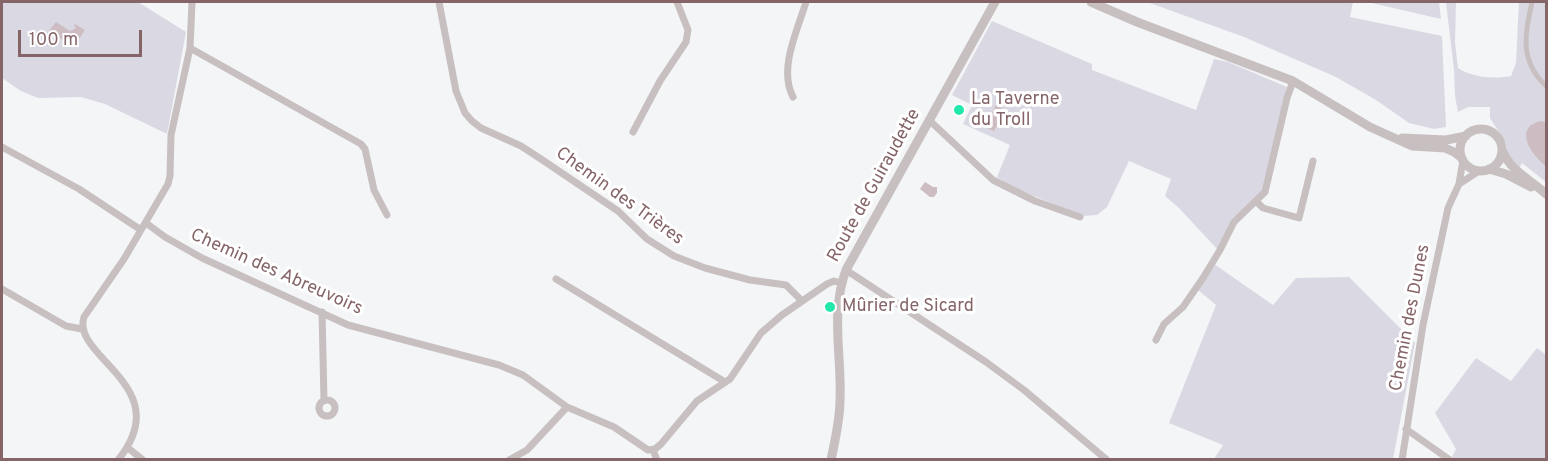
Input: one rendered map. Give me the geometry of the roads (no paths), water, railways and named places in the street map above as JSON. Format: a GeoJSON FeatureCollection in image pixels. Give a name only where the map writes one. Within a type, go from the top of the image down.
{"type":"FeatureCollection","features":[{"type":"Feature","properties":{"kind":"street"},"geometry":{"type":"LineString","coordinates":[[118,459],[128,448],[134,434],[136,419],[133,400],[129,389],[85,337],[82,329],[84,317],[144,226],[170,176],[171,135],[190,48],[192,2]]}},
{"type":"Feature","properties":{"kind":"street","name":"Chemin des Trières"},"geometry":{"type":"LineString","coordinates":[[439,2],[456,91],[465,112],[472,121],[541,159],[618,211],[647,239],[674,256],[705,268],[750,280],[786,285],[802,301]]}},
{"type":"Feature","properties":{"kind":"street"},"geometry":{"type":"LineString","coordinates":[[633,132],[660,81],[686,42],[688,30],[677,2]]}},
{"type":"Feature","properties":{"kind":"street"},"geometry":{"type":"LineString","coordinates":[[793,97],[790,91],[788,60],[806,2]]}},
{"type":"Feature","properties":{"kind":"street","name":"Route de Guiraudette"},"geometry":{"type":"LineString","coordinates":[[989,2],[989,13]]}},
{"type":"Feature","properties":{"kind":"street","name":"Route de Guiraudette"},"geometry":{"type":"LineString","coordinates":[[831,459],[839,423],[836,312],[841,283],[846,270],[995,2]]}},
{"type":"Feature","properties":{"kind":"street"},"geometry":{"type":"LineString","coordinates":[[1090,2],[1293,81],[1370,127],[1412,146],[1445,148],[1454,152],[1466,165],[1506,174],[1546,195]]}},
{"type":"Feature","properties":{"kind":"street"},"geometry":{"type":"LineString","coordinates":[[1532,2],[1526,49],[1532,69],[1546,86]]}},
{"type":"Feature","properties":{"kind":"street"},"geometry":{"type":"LineString","coordinates":[[190,48],[361,144],[365,149],[374,190],[387,215]]}},
{"type":"Feature","properties":{"kind":"street"},"geometry":{"type":"LineString","coordinates":[[1156,340],[1167,320],[1183,307],[1203,278],[1234,222],[1265,192],[1293,81]]}},
{"type":"Feature","properties":{"kind":"street"},"geometry":{"type":"LineString","coordinates":[[929,120],[993,180],[1035,201],[1080,218]]}},
{"type":"Feature","properties":{"kind":"street"},"geometry":{"type":"LineString","coordinates":[[1462,159],[1460,150],[1466,136],[1481,129],[1489,131],[1500,142],[1510,167],[1533,182],[1546,195]]}},
{"type":"Feature","properties":{"kind":"street"},"geometry":{"type":"LineString","coordinates":[[1394,136],[1433,141],[1466,136]]}},
{"type":"Feature","properties":{"kind":"street","name":"Chemin des Abreuvoirs"},"geometry":{"type":"LineString","coordinates":[[2,147],[202,258],[348,325],[499,364],[523,375],[567,407],[614,427],[647,449],[653,450]]}},
{"type":"Feature","properties":{"kind":"street"},"geometry":{"type":"LineString","coordinates":[[1459,184],[1496,165],[1502,150]]}},
{"type":"Feature","properties":{"kind":"street","name":"Chemin des Dunes"},"geometry":{"type":"LineString","coordinates":[[1402,459],[1422,325],[1448,208],[1459,184],[1462,159]]}},
{"type":"Feature","properties":{"kind":"street"},"geometry":{"type":"LineString","coordinates":[[1256,201],[1263,208],[1299,218],[1313,161]]}},
{"type":"Feature","properties":{"kind":"street"},"geometry":{"type":"LineString","coordinates":[[846,270],[986,362],[1024,390],[1107,459]]}},
{"type":"Feature","properties":{"kind":"street"},"geometry":{"type":"LineString","coordinates":[[556,279],[725,382]]}},
{"type":"Feature","properties":{"kind":"street"},"geometry":{"type":"LineString","coordinates":[[657,459],[653,450],[666,440],[697,401],[730,380],[760,333],[827,284],[834,281],[841,283]]}},
{"type":"Feature","properties":{"kind":"street"},"geometry":{"type":"LineString","coordinates":[[2,289],[66,326],[82,329]]}},
{"type":"Feature","properties":{"kind":"street"},"geometry":{"type":"LineString","coordinates":[[322,312],[324,401]]}},
{"type":"Feature","properties":{"kind":"street"},"geometry":{"type":"LineString","coordinates":[[509,459],[521,455],[533,445],[567,407]]}},
{"type":"Feature","properties":{"kind":"street"},"geometry":{"type":"LineString","coordinates":[[1406,429],[1450,459]]}},
{"type":"Feature","properties":{"kind":"street"},"geometry":{"type":"LineString","coordinates":[[128,448],[143,459]]}},
{"type":"Feature","properties":{"kind":"place","name":"La Taverne du Troll"},"geometry":{"type":"Point","coordinates":[959,110]}},
{"type":"Feature","properties":{"kind":"place","name":"Mûrier de Sicard"},"geometry":{"type":"Point","coordinates":[830,307]}}]}
